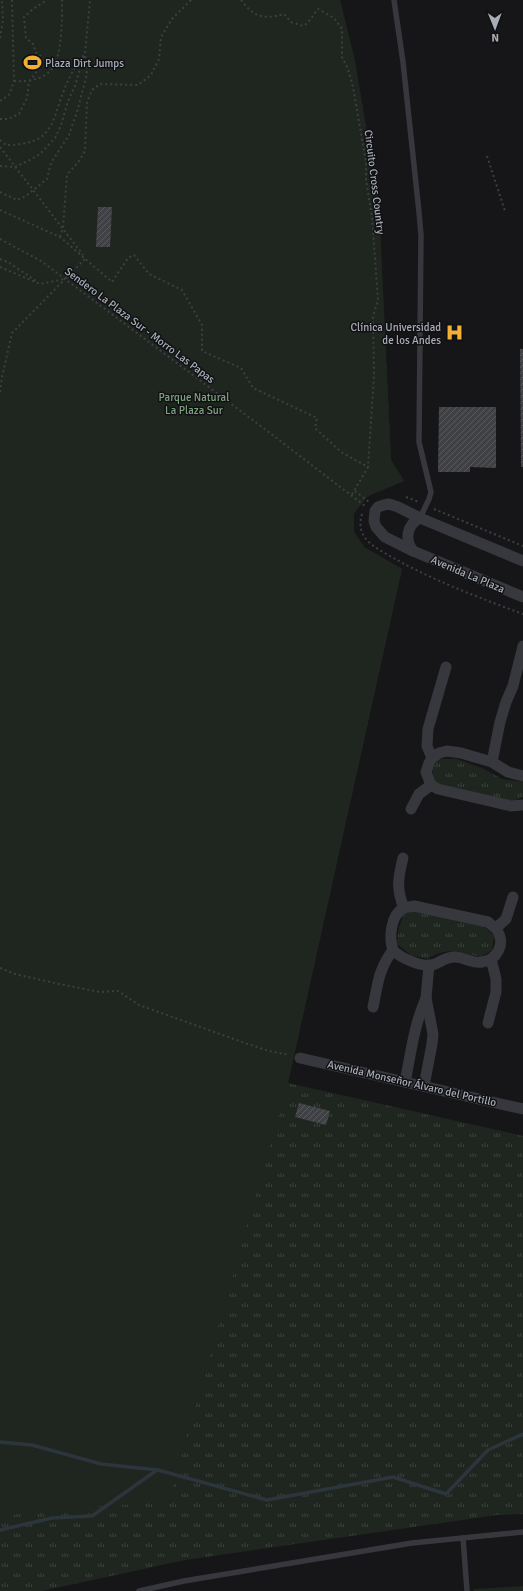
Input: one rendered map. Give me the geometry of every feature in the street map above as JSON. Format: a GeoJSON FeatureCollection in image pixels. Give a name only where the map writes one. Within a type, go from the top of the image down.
{"type":"FeatureCollection","features":[{"type":"Feature","properties":{"kind":"street","name":"Avenida La Plaza"},"geometry":{"type":"LineString","coordinates":[[523,562],[389,504],[378,507],[374,516],[376,527],[382,534],[413,551],[523,597]]}},
{"type":"Feature","properties":{"kind":"street"},"geometry":{"type":"LineString","coordinates":[[413,551],[408,542],[408,533],[412,524],[420,518]]}},
{"type":"Feature","properties":{"kind":"street"},"geometry":{"type":"LineString","coordinates":[[492,762],[500,722],[513,686],[523,646]]}},
{"type":"Feature","properties":{"kind":"street"},"geometry":{"type":"LineString","coordinates":[[432,758],[427,746],[428,729],[446,667]]}},
{"type":"Feature","properties":{"kind":"street"},"geometry":{"type":"LineString","coordinates":[[513,686],[523,673]]}},
{"type":"Feature","properties":{"kind":"street"},"geometry":{"type":"LineString","coordinates":[[523,776],[508,772],[492,762],[462,753],[447,751],[439,753],[432,758],[428,763],[426,772],[431,784],[438,789],[511,806],[523,805]]}},
{"type":"Feature","properties":{"kind":"street"},"geometry":{"type":"LineString","coordinates":[[411,809],[419,794],[431,784]]}},
{"type":"Feature","properties":{"kind":"street"},"geometry":{"type":"LineString","coordinates":[[403,858],[398,878],[398,891],[404,908]]}},
{"type":"Feature","properties":{"kind":"street"},"geometry":{"type":"LineString","coordinates":[[496,928],[506,919],[513,897]]}},
{"type":"Feature","properties":{"kind":"street"},"geometry":{"type":"LineString","coordinates":[[414,906],[488,922],[496,928],[500,935],[501,942],[497,954],[491,959],[481,962],[455,957],[443,959],[434,965],[429,965],[405,960],[393,950],[390,936],[396,916],[404,908],[414,906]]}},
{"type":"Feature","properties":{"kind":"street"},"geometry":{"type":"LineString","coordinates":[[373,1007],[381,969],[384,961],[393,950]]}},
{"type":"Feature","properties":{"kind":"street"},"geometry":{"type":"LineString","coordinates":[[488,1023],[496,992],[496,979],[491,959]]}},
{"type":"Feature","properties":{"kind":"street"},"geometry":{"type":"LineString","coordinates":[[424,1086],[432,1053],[433,1034],[426,998],[429,965]]}},
{"type":"Feature","properties":{"kind":"street"},"geometry":{"type":"LineString","coordinates":[[404,1082],[413,1034],[426,998]]}},
{"type":"Feature","properties":{"kind":"street","name":"Avenida Monseñor Álvaro del Portillo"},"geometry":{"type":"LineString","coordinates":[[300,1058],[523,1109]]}},
{"type":"Feature","properties":{"kind":"lane"},"geometry":{"type":"LineString","coordinates":[[394,0],[411,132],[421,235],[419,442],[431,488],[430,496],[420,518]]}},
{"type":"Feature","properties":{"kind":"lane"},"geometry":{"type":"LineString","coordinates":[[139,1591],[184,1580],[404,1545],[523,1532]]}},
{"type":"Feature","properties":{"kind":"lane"},"geometry":{"type":"LineString","coordinates":[[463,1538],[467,1591]]}},
{"type":"Feature","properties":{"kind":"path"},"geometry":{"type":"LineString","coordinates":[[0,38],[3,20],[2,0]]}},
{"type":"Feature","properties":{"kind":"path"},"geometry":{"type":"LineString","coordinates":[[0,101],[9,96],[14,81],[12,0]]}},
{"type":"Feature","properties":{"kind":"path"},"geometry":{"type":"LineString","coordinates":[[0,118],[8,119],[19,114],[27,98],[29,82],[43,62],[42,57],[34,52],[34,45],[26,38],[24,17],[33,8],[47,0]]}},
{"type":"Feature","properties":{"kind":"path"},"geometry":{"type":"LineString","coordinates":[[14,81],[29,82],[50,72],[55,62],[60,44],[62,0]]}},
{"type":"Feature","properties":{"kind":"path"},"geometry":{"type":"LineString","coordinates":[[0,192],[18,200],[26,196],[47,178],[51,163],[69,135],[87,74],[85,54],[90,0]]}},
{"type":"Feature","properties":{"kind":"path"},"geometry":{"type":"LineString","coordinates":[[60,236],[63,228],[67,175],[85,151],[87,102],[92,90],[100,84],[138,85],[151,75],[159,59],[161,37],[172,19],[191,0]]}},
{"type":"Feature","properties":{"kind":"path","name":"Circuito Cross Country"},"geometry":{"type":"LineString","coordinates":[[241,0],[250,11],[260,17],[273,17],[284,14],[291,22],[303,26],[309,23],[312,16],[318,9],[334,18],[342,29],[342,57],[348,69],[353,87],[366,162],[366,180],[374,240],[378,301],[373,316],[374,376],[368,466]]}},
{"type":"Feature","properties":{"kind":"path"},"geometry":{"type":"LineString","coordinates":[[0,140],[6,145],[17,145],[35,141],[44,133],[52,124],[63,92],[76,64],[85,54]]}},
{"type":"Feature","properties":{"kind":"path"},"geometry":{"type":"LineString","coordinates":[[0,166],[15,167],[40,154],[55,138],[75,86],[85,54]]}},
{"type":"Feature","properties":{"kind":"path"},"geometry":{"type":"LineString","coordinates":[[0,147],[86,259]]}},
{"type":"Feature","properties":{"kind":"path"},"geometry":{"type":"LineString","coordinates":[[487,156],[505,211]]}},
{"type":"Feature","properties":{"kind":"path"},"geometry":{"type":"LineString","coordinates":[[0,210],[60,236],[112,282],[128,258],[134,255],[149,274],[182,290],[202,326],[202,350],[241,368],[252,388],[317,418],[315,428],[341,452],[368,466],[351,496]]}},
{"type":"Feature","properties":{"kind":"path","name":"Sendero La Plaza Sur - Morro Las Papas"},"geometry":{"type":"LineString","coordinates":[[0,239],[41,261],[66,279],[270,433],[360,504]]}},
{"type":"Feature","properties":{"kind":"path"},"geometry":{"type":"LineString","coordinates":[[0,259],[8,262],[40,284]]}},
{"type":"Feature","properties":{"kind":"path"},"geometry":{"type":"LineString","coordinates":[[0,392],[12,333],[86,259]]}},
{"type":"Feature","properties":{"kind":"path"},"geometry":{"type":"LineString","coordinates":[[0,267],[40,284],[66,279]]}},
{"type":"Feature","properties":{"kind":"path"},"geometry":{"type":"LineString","coordinates":[[354,491],[370,503]]}},
{"type":"Feature","properties":{"kind":"path"},"geometry":{"type":"LineString","coordinates":[[400,496],[415,500],[426,506],[523,546]]}},
{"type":"Feature","properties":{"kind":"path"},"geometry":{"type":"LineString","coordinates":[[374,500],[362,514],[360,522],[361,530],[366,540],[376,548],[408,566],[460,590],[523,614]]}},
{"type":"Feature","properties":{"kind":"path"},"geometry":{"type":"LineString","coordinates":[[0,968],[15,974],[100,992],[118,991],[139,1005],[257,1047],[300,1058]]}},
{"type":"Feature","properties":{"kind":"green space","name":"Parque Natural La Plaza Sur"},"geometry":{"type":"Polygon","coordinates":[[[0,0],[340,0],[355,61],[379,207],[391,460],[404,481],[368,496],[354,513],[354,532],[364,547],[402,569],[288,1083],[523,1136],[523,1514],[497,1515],[185,1560],[42,1591],[0,1591],[0,0]]]}},
{"type":"Feature","properties":{"kind":"green space","name":"Parque Natural La Plaza Sur"},"geometry":{"type":"Polygon","coordinates":[[[0,0],[340,0],[355,61],[379,207],[391,460],[404,481],[368,496],[354,513],[354,532],[364,547],[402,569],[288,1083],[169,1502],[70,1508],[0,1516],[0,0]]]}},
{"type":"Feature","properties":{"kind":"green space"},"geometry":{"type":"Polygon","coordinates":[[[438,759],[457,759],[484,769],[502,779],[523,782],[523,797],[513,801],[436,783],[432,770],[438,759]]]}},
{"type":"Feature","properties":{"kind":"green space"},"geometry":{"type":"Polygon","coordinates":[[[421,908],[480,923],[494,936],[492,950],[481,957],[453,951],[441,952],[427,959],[411,955],[397,944],[399,927],[404,914],[421,908]]]}},
{"type":"Feature","properties":{"kind":"green space"},"geometry":{"type":"Polygon","coordinates":[[[523,1586],[523,1591],[474,1591],[474,1589],[523,1586]]]}},
{"type":"Feature","properties":{"kind":"building"},"geometry":{"type":"Polygon","coordinates":[[[98,207],[112,207],[110,247],[96,247],[98,207]]]}},
{"type":"Feature","properties":{"kind":"building"},"geometry":{"type":"Polygon","coordinates":[[[520,349],[523,349],[523,467],[521,467],[520,349]]]}},
{"type":"Feature","properties":{"kind":"building"},"geometry":{"type":"Polygon","coordinates":[[[439,407],[496,407],[496,468],[470,467],[470,472],[438,472],[439,407]]]}},
{"type":"Feature","properties":{"kind":"building"},"geometry":{"type":"Polygon","coordinates":[[[299,1103],[330,1111],[326,1125],[295,1117],[299,1103]]]}},
{"type":"Feature","properties":{"kind":"waterway"},"geometry":{"type":"LineString","coordinates":[[0,1442],[32,1445],[101,1464],[158,1470],[267,1500],[393,1477],[446,1494],[488,1450],[523,1434]]}},
{"type":"Feature","properties":{"kind":"waterway"},"geometry":{"type":"LineString","coordinates":[[0,1530],[52,1518],[92,1516],[157,1470]]}},
{"type":"Feature","properties":{"kind":"place","name":"Plaza Dirt Jumps"},"geometry":{"type":"Point","coordinates":[32,63]}},
{"type":"Feature","properties":{"kind":"place","name":"Clínica Universidad de los Andes"},"geometry":{"type":"Point","coordinates":[454,333]}}]}
